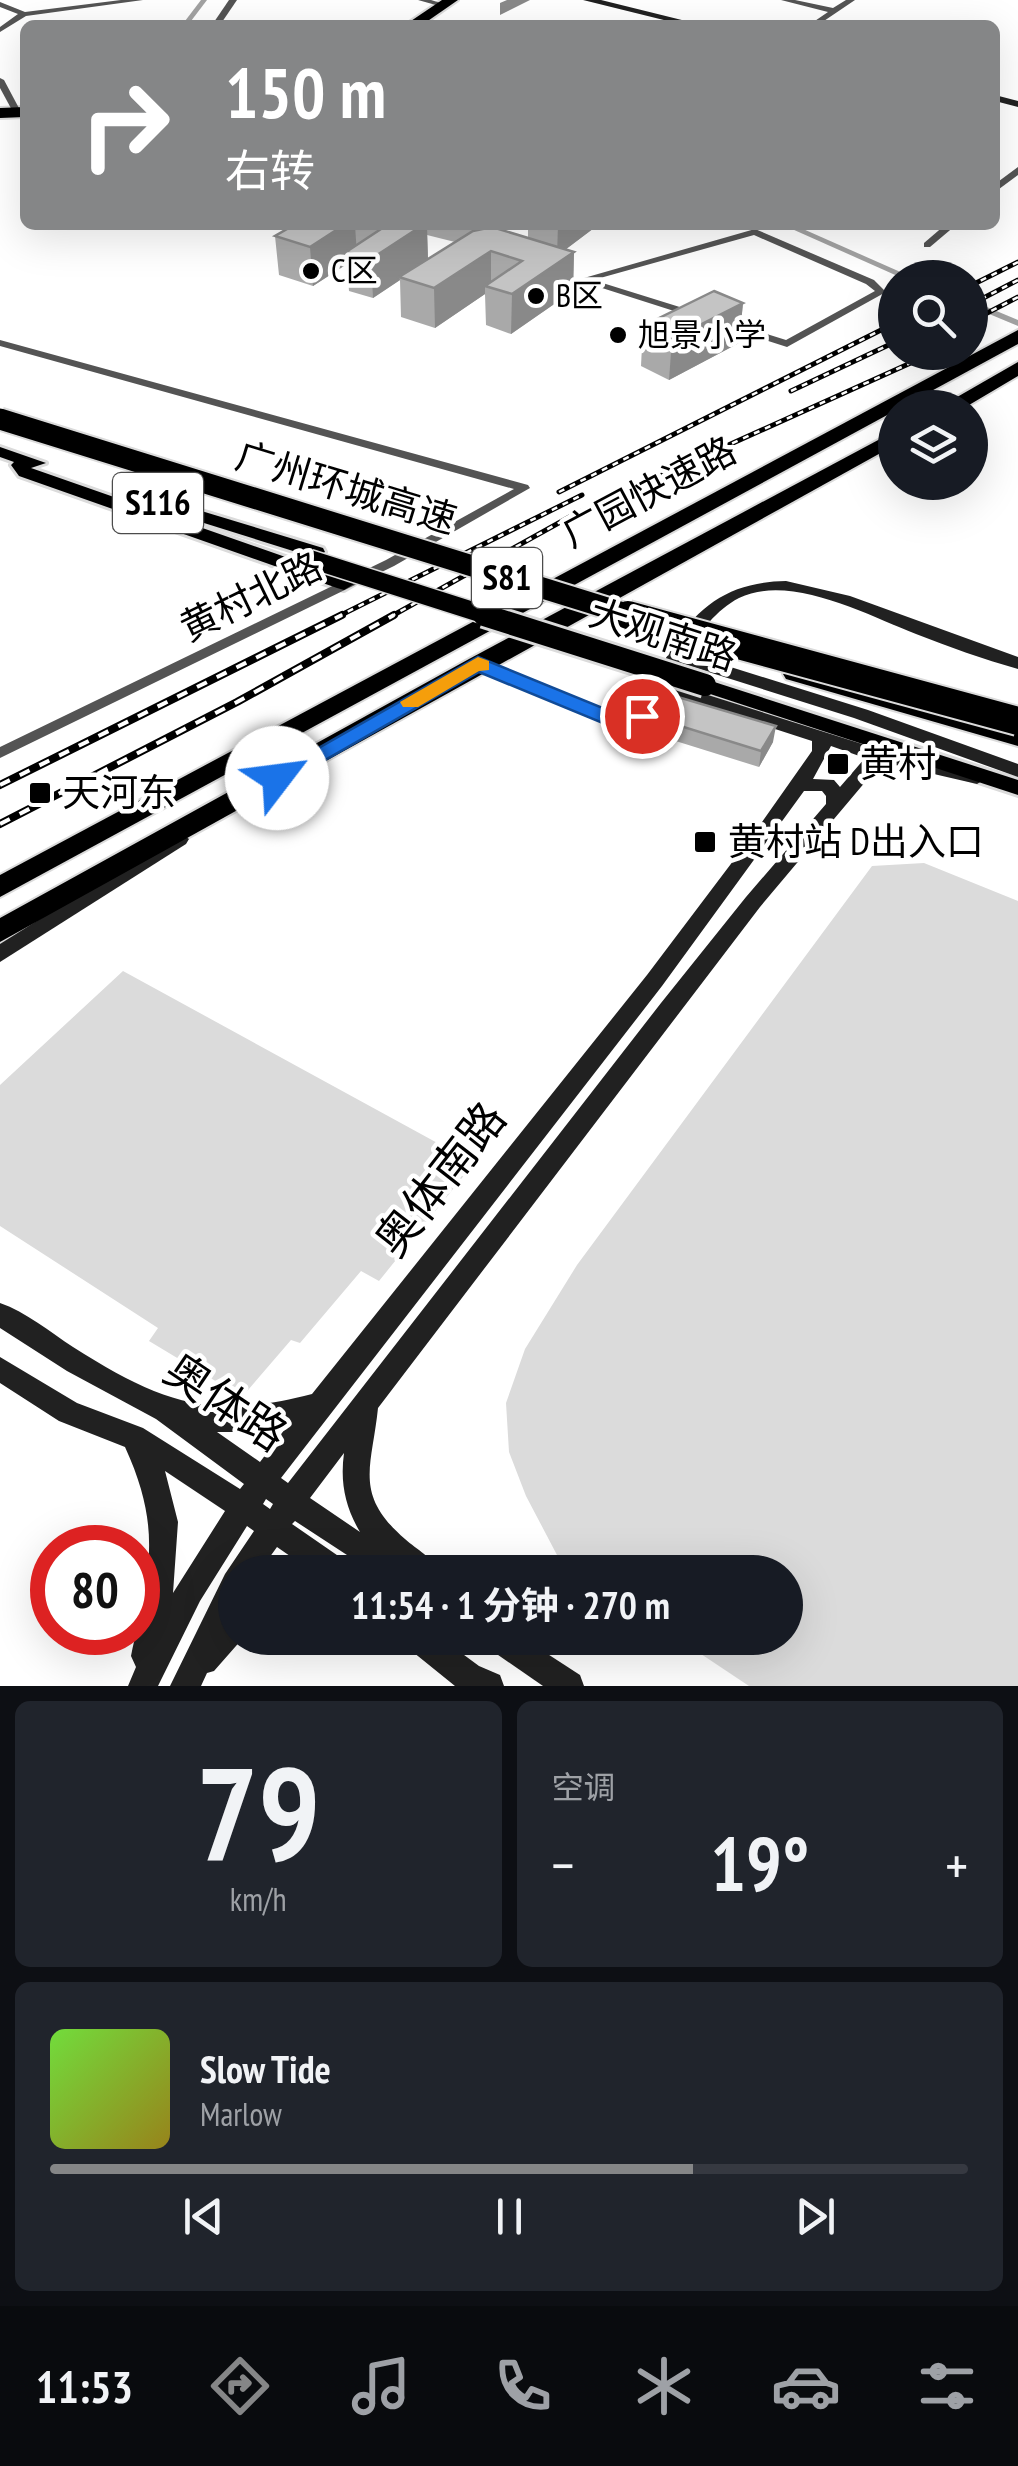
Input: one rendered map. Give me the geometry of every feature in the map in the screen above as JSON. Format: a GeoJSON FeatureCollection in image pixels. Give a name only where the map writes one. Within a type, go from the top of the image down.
{"type":"FeatureCollection","features":[{"type":"Feature","properties":{"kind":"highway"},"geometry":{"type":"LineString","coordinates":[[421,20],[453,3]]}},
{"type":"Feature","properties":{"kind":"highway"},"geometry":{"type":"LineString","coordinates":[[0,128],[17,116]]}},
{"type":"Feature","properties":{"kind":"highway","name":"广园快速路"},"geometry":{"type":"LineString","coordinates":[[0,888],[1012,339]]}},
{"type":"Feature","properties":{"kind":"highway"},"geometry":{"type":"LineString","coordinates":[[980,390],[1018,368]]}},
{"type":"Feature","properties":{"kind":"highway","name":"广州环城高速"},"geometry":{"type":"LineString","coordinates":[[0,416],[656,623],[1018,718]]}},
{"type":"Feature","properties":{"kind":"highway","name":"广州环城高速"},"geometry":{"type":"LineString","coordinates":[[0,432],[294,525],[1018,736]]}},
{"type":"Feature","properties":{"kind":"highway","name":"广园快速路"},"geometry":{"type":"LineString","coordinates":[[0,931],[478,664],[878,448]]}},
{"type":"Feature","properties":{"kind":"highway"},"geometry":{"type":"LineString","coordinates":[[698,620],[678,627],[656,623],[639,607],[641,594],[691,565],[768,509]]}},
{"type":"Feature","properties":{"kind":"main road","name":"大观南路"},"geometry":{"type":"LineString","coordinates":[[0,456],[313,555]]}},
{"type":"Feature","properties":{"kind":"main road","name":"大观南路"},"geometry":{"type":"LineString","coordinates":[[0,456],[1013,777]]}},
{"type":"Feature","properties":{"kind":"main road"},"geometry":{"type":"LineString","coordinates":[[20,465],[24,472],[344,584]]}},
{"type":"Feature","properties":{"kind":"street"},"geometry":{"type":"LineString","coordinates":[[0,30],[24,14],[139,0]]}},
{"type":"Feature","properties":{"kind":"street"},"geometry":{"type":"LineString","coordinates":[[422,0],[453,3]]}},
{"type":"Feature","properties":{"kind":"street"},"geometry":{"type":"LineString","coordinates":[[588,0],[618,3],[679,20]]}},
{"type":"Feature","properties":{"kind":"street"},"geometry":{"type":"LineString","coordinates":[[785,0],[835,11]]}},
{"type":"Feature","properties":{"kind":"street"},"geometry":{"type":"LineString","coordinates":[[821,20],[851,0]]}},
{"type":"Feature","properties":{"kind":"street"},"geometry":{"type":"LineString","coordinates":[[0,1],[24,14]]}},
{"type":"Feature","properties":{"kind":"street"},"geometry":{"type":"LineString","coordinates":[[0,80],[17,116]]}},
{"type":"Feature","properties":{"kind":"street"},"geometry":{"type":"LineString","coordinates":[[751,230],[756,232],[870,282],[881,292],[787,344],[582,280],[756,232]]}},
{"type":"Feature","properties":{"kind":"street"},"geometry":{"type":"LineString","coordinates":[[927,245],[945,230]]}},
{"type":"Feature","properties":{"kind":"street","name":"黄村北路"},"geometry":{"type":"LineString","coordinates":[[0,343],[524,488],[344,584],[0,752]]}},
{"type":"Feature","properties":{"kind":"street"},"geometry":{"type":"LineString","coordinates":[[478,664],[622,724],[642,716],[665,684],[667,669],[698,620],[714,606],[757,587],[812,588],[1018,663]]}},
{"type":"Feature","properties":{"kind":"street"},"geometry":{"type":"LineString","coordinates":[[656,623],[676,656],[862,714],[1013,777]]}},
{"type":"Feature","properties":{"kind":"street"},"geometry":{"type":"LineString","coordinates":[[665,684],[878,755],[1013,777]]}},
{"type":"Feature","properties":{"kind":"street","name":"奥体南路"},"geometry":{"type":"LineString","coordinates":[[141,1686],[170,1624],[241,1506],[726,889],[821,751],[822,738]]}},
{"type":"Feature","properties":{"kind":"street","name":"奥体南路"},"geometry":{"type":"LineString","coordinates":[[253,1555],[290,1500],[669,1009],[878,755]]}},
{"type":"Feature","properties":{"kind":"street"},"geometry":{"type":"LineString","coordinates":[[799,785],[827,785],[836,794],[835,803]]}},
{"type":"Feature","properties":{"kind":"street"},"geometry":{"type":"LineString","coordinates":[[0,954],[127,876],[218,811]]}},
{"type":"Feature","properties":{"kind":"street","name":"奥体路"},"geometry":{"type":"LineString","coordinates":[[0,1314],[76,1363],[165,1410],[372,1555]]}},
{"type":"Feature","properties":{"kind":"street"},"geometry":{"type":"LineString","coordinates":[[364,1348],[369,1368],[380,1374],[392,1372]]}},
{"type":"Feature","properties":{"kind":"street","name":"奥体路"},"geometry":{"type":"LineString","coordinates":[[0,1369],[68,1412],[133,1437],[313,1555]]}},
{"type":"Feature","properties":{"kind":"street"},"geometry":{"type":"LineString","coordinates":[[165,1410],[241,1422],[320,1404]]}},
{"type":"Feature","properties":{"kind":"street"},"geometry":{"type":"LineString","coordinates":[[366,1404],[354,1469],[360,1505],[374,1532],[403,1555]]}},
{"type":"Feature","properties":{"kind":"street"},"geometry":{"type":"LineString","coordinates":[[133,1437],[152,1467],[162,1494],[165,1532],[141,1686]]}},
{"type":"Feature","properties":{"kind":"street"},"geometry":{"type":"LineString","coordinates":[[186,1681],[218,1618]]}},
{"type":"Feature","properties":{"kind":"street"},"geometry":{"type":"LineString","coordinates":[[186,1681],[218,1644]]}},
{"type":"Feature","properties":{"kind":"street"},"geometry":{"type":"LineString","coordinates":[[440,1655],[468,1677],[488,1686]]}},
{"type":"Feature","properties":{"kind":"street"},"geometry":{"type":"LineString","coordinates":[[523,1655],[569,1686]]}},
{"type":"Feature","properties":{"kind":"shaded area"},"geometry":{"type":"Polygon","coordinates":[[[924,863],[1018,901],[1018,1686],[749,1686],[702,1655],[803,1655],[803,1555],[557,1555],[526,1496],[509,1452],[506,1403],[525,1349],[577,1265],[872,866],[924,863]]]}},
{"type":"Feature","properties":{"kind":"shaded area"},"geometry":{"type":"Polygon","coordinates":[[[123,971],[474,1163],[379,1281],[361,1271],[300,1343],[291,1340],[242,1397],[149,1341],[158,1328],[0,1226],[0,1085],[123,971]]]}},
{"type":"Feature","properties":{"kind":"building"},"geometry":{"type":"Polygon","coordinates":[[[285,230],[336,230],[310,247],[275,236],[285,230]]]}},
{"type":"Feature","properties":{"kind":"building"},"geometry":{"type":"Polygon","coordinates":[[[379,230],[415,230],[371,259],[346,252],[379,230]]]}},
{"type":"Feature","properties":{"kind":"building"},"geometry":{"type":"Polygon","coordinates":[[[502,230],[574,252],[512,294],[485,286],[522,261],[491,251],[434,288],[399,277],[473,231],[502,230]]]}},
{"type":"Feature","properties":{"kind":"building"},"geometry":{"type":"Polygon","coordinates":[[[714,291],[743,303],[672,339],[643,326],[714,291]]]}},
{"type":"Feature","properties":{"kind":"building"},"geometry":{"type":"Polygon","coordinates":[[[661,692],[776,726],[761,751],[635,712],[651,706],[661,692]]]}},
{"type":"Feature","properties":{"kind":"waterway"},"geometry":{"type":"LineString","coordinates":[[189,20],[204,0]]}},
{"type":"Feature","properties":{"kind":"waterway"},"geometry":{"type":"LineString","coordinates":[[799,230],[878,264]]}},
{"type":"Feature","properties":{"kind":"waterway"},"geometry":{"type":"LineString","coordinates":[[988,310],[1018,323]]}},
{"type":"Feature","properties":{"kind":"railway"},"geometry":{"type":"LineString","coordinates":[[988,277],[1018,262]]}},
{"type":"Feature","properties":{"kind":"railway"},"geometry":{"type":"LineString","coordinates":[[988,296],[1018,280]]}},
{"type":"Feature","properties":{"kind":"railway"},"geometry":{"type":"LineString","coordinates":[[988,313],[1018,297]]}},
{"type":"Feature","properties":{"kind":"railway"},"geometry":{"type":"LineString","coordinates":[[559,492],[878,332]]}},
{"type":"Feature","properties":{"kind":"railway"},"geometry":{"type":"LineString","coordinates":[[791,391],[878,350]]}},
{"type":"Feature","properties":{"kind":"railway"},"geometry":{"type":"LineString","coordinates":[[390,617],[573,515],[895,370]]}},
{"type":"Feature","properties":{"kind":"railway"},"geometry":{"type":"LineString","coordinates":[[337,617],[582,495]]}},
{"type":"Feature","properties":{"kind":"railway"},"geometry":{"type":"LineString","coordinates":[[0,785],[342,615]]}},
{"type":"Feature","properties":{"kind":"railway"},"geometry":{"type":"LineString","coordinates":[[0,824],[237,702],[394,615]]}},
{"type":"Feature","properties":{"kind":"slow traffic"},"geometry":{"type":"LineString","coordinates":[[411,702],[478,664],[482,666]]}},
{"type":"Feature","properties":{"kind":"place","name":"C区"},"geometry":{"type":"Point","coordinates":[311,271]}},
{"type":"Feature","properties":{"kind":"place","name":"B区"},"geometry":{"type":"Point","coordinates":[536,296]}},
{"type":"Feature","properties":{"kind":"place","name":"旭景小学"},"geometry":{"type":"Point","coordinates":[618,335]}},
{"type":"Feature","properties":{"kind":"place","name":"黄村"},"geometry":{"type":"Point","coordinates":[838,764]}},
{"type":"Feature","properties":{"kind":"place","name":"天河东"},"geometry":{"type":"Point","coordinates":[40,793]}},
{"type":"Feature","properties":{"kind":"place","name":"黄村站 D出入口"},"geometry":{"type":"Point","coordinates":[705,842]}},
{"type":"Feature","properties":{"kind":"route"},"geometry":{"type":"LineString","coordinates":[[277,778],[478,664],[622,724],[642,716]]}}]}
